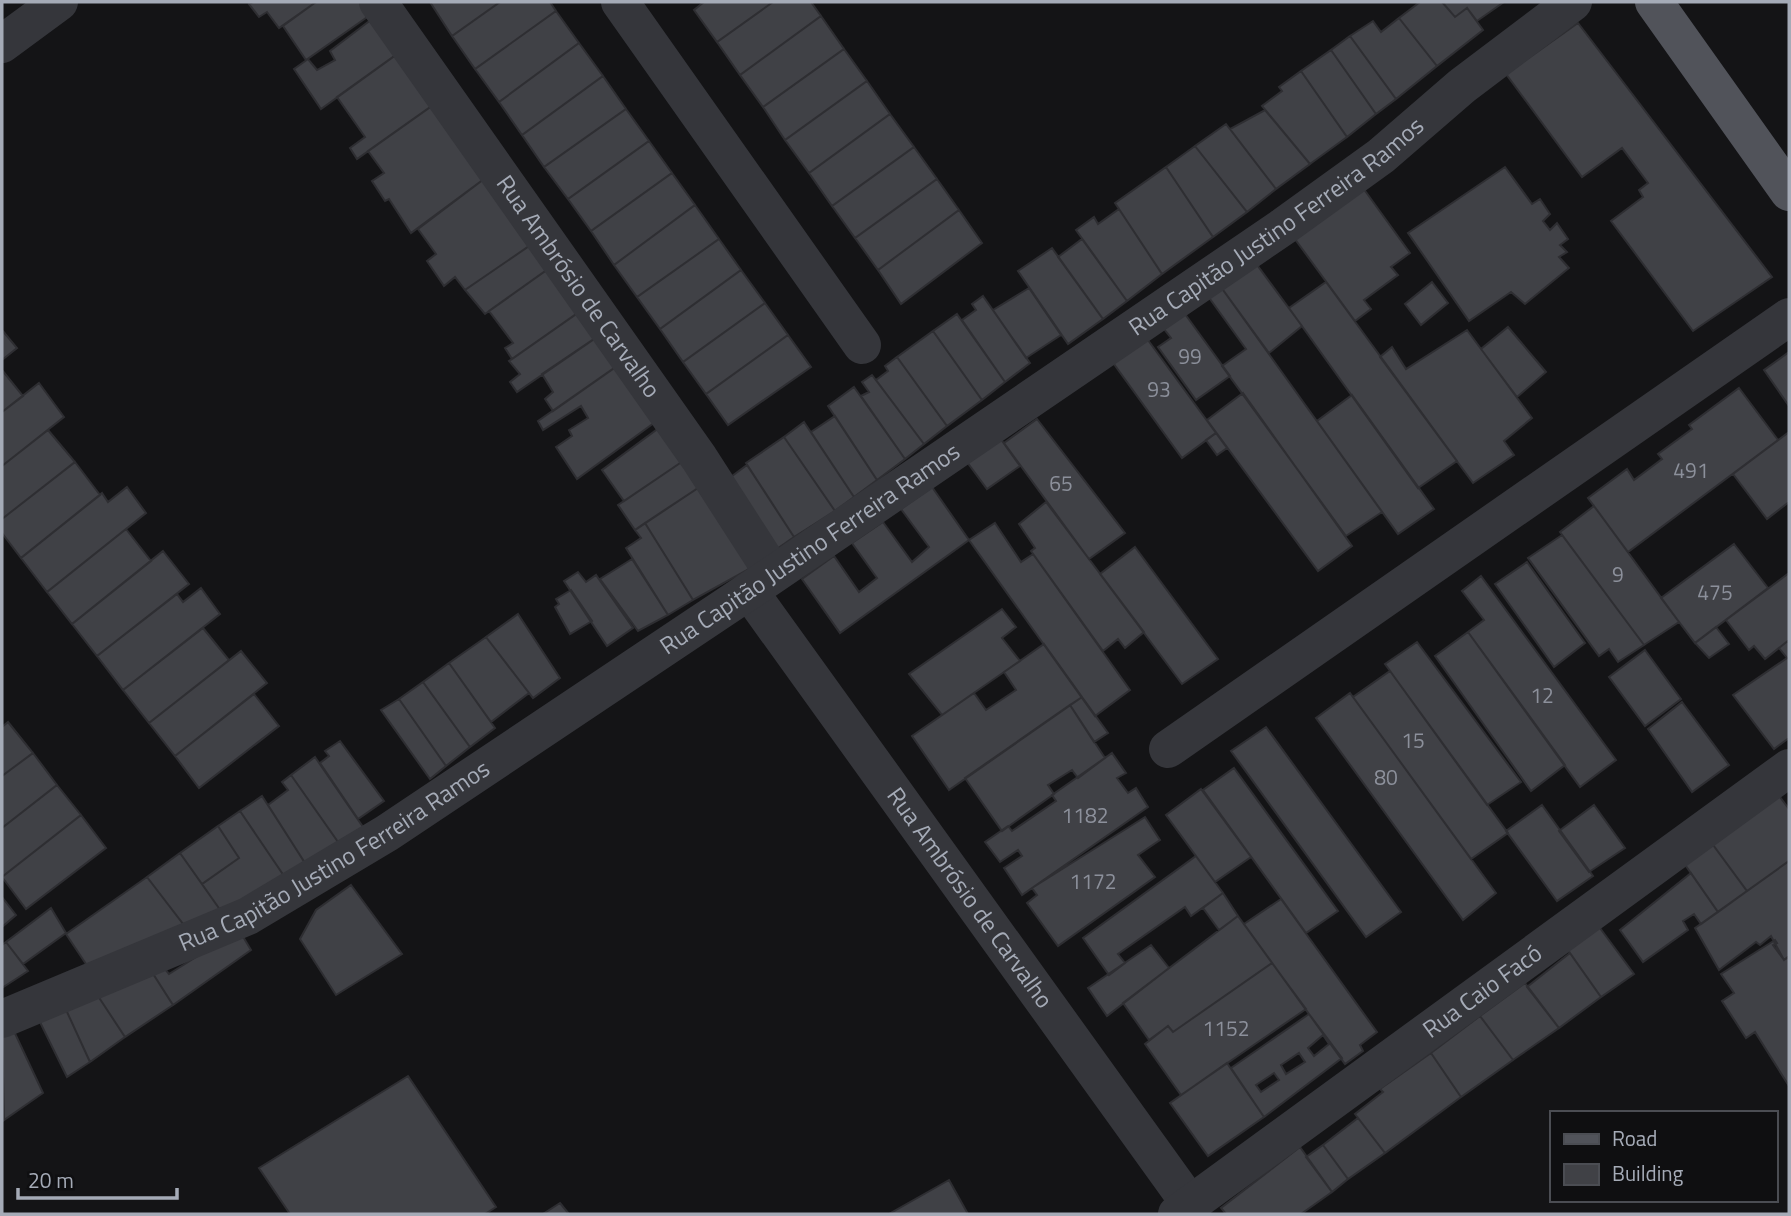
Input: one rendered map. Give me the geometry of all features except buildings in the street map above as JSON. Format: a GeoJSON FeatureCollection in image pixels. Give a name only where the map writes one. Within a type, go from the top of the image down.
{"type":"FeatureCollection","features":[{"type":"Feature","properties":{"kind":"main road"},"geometry":{"type":"LineString","coordinates":[[1654,2],[1789,192]]}},
{"type":"Feature","properties":{"kind":"street"},"geometry":{"type":"LineString","coordinates":[[2,44],[59,2]]}},
{"type":"Feature","properties":{"kind":"street","name":"Rua Ambrósio de Carvalho"},"geometry":{"type":"LineString","coordinates":[[378,2],[691,446],[761,582],[1184,1209]]}},
{"type":"Feature","properties":{"kind":"street"},"geometry":{"type":"LineString","coordinates":[[620,2],[862,345]]}},
{"type":"Feature","properties":{"kind":"street","name":"Rua Capitão Justino Ferreira Ramos"},"geometry":{"type":"LineString","coordinates":[[2,1019],[248,916],[387,833],[1284,226],[1381,156],[1462,86],[1573,2]]}},
{"type":"Feature","properties":{"kind":"street"},"geometry":{"type":"LineString","coordinates":[[1168,749],[1789,317]]}},
{"type":"Feature","properties":{"kind":"street","name":"Rua Caio Facó"},"geometry":{"type":"LineString","coordinates":[[1184,1209],[1789,768]]}}]}
